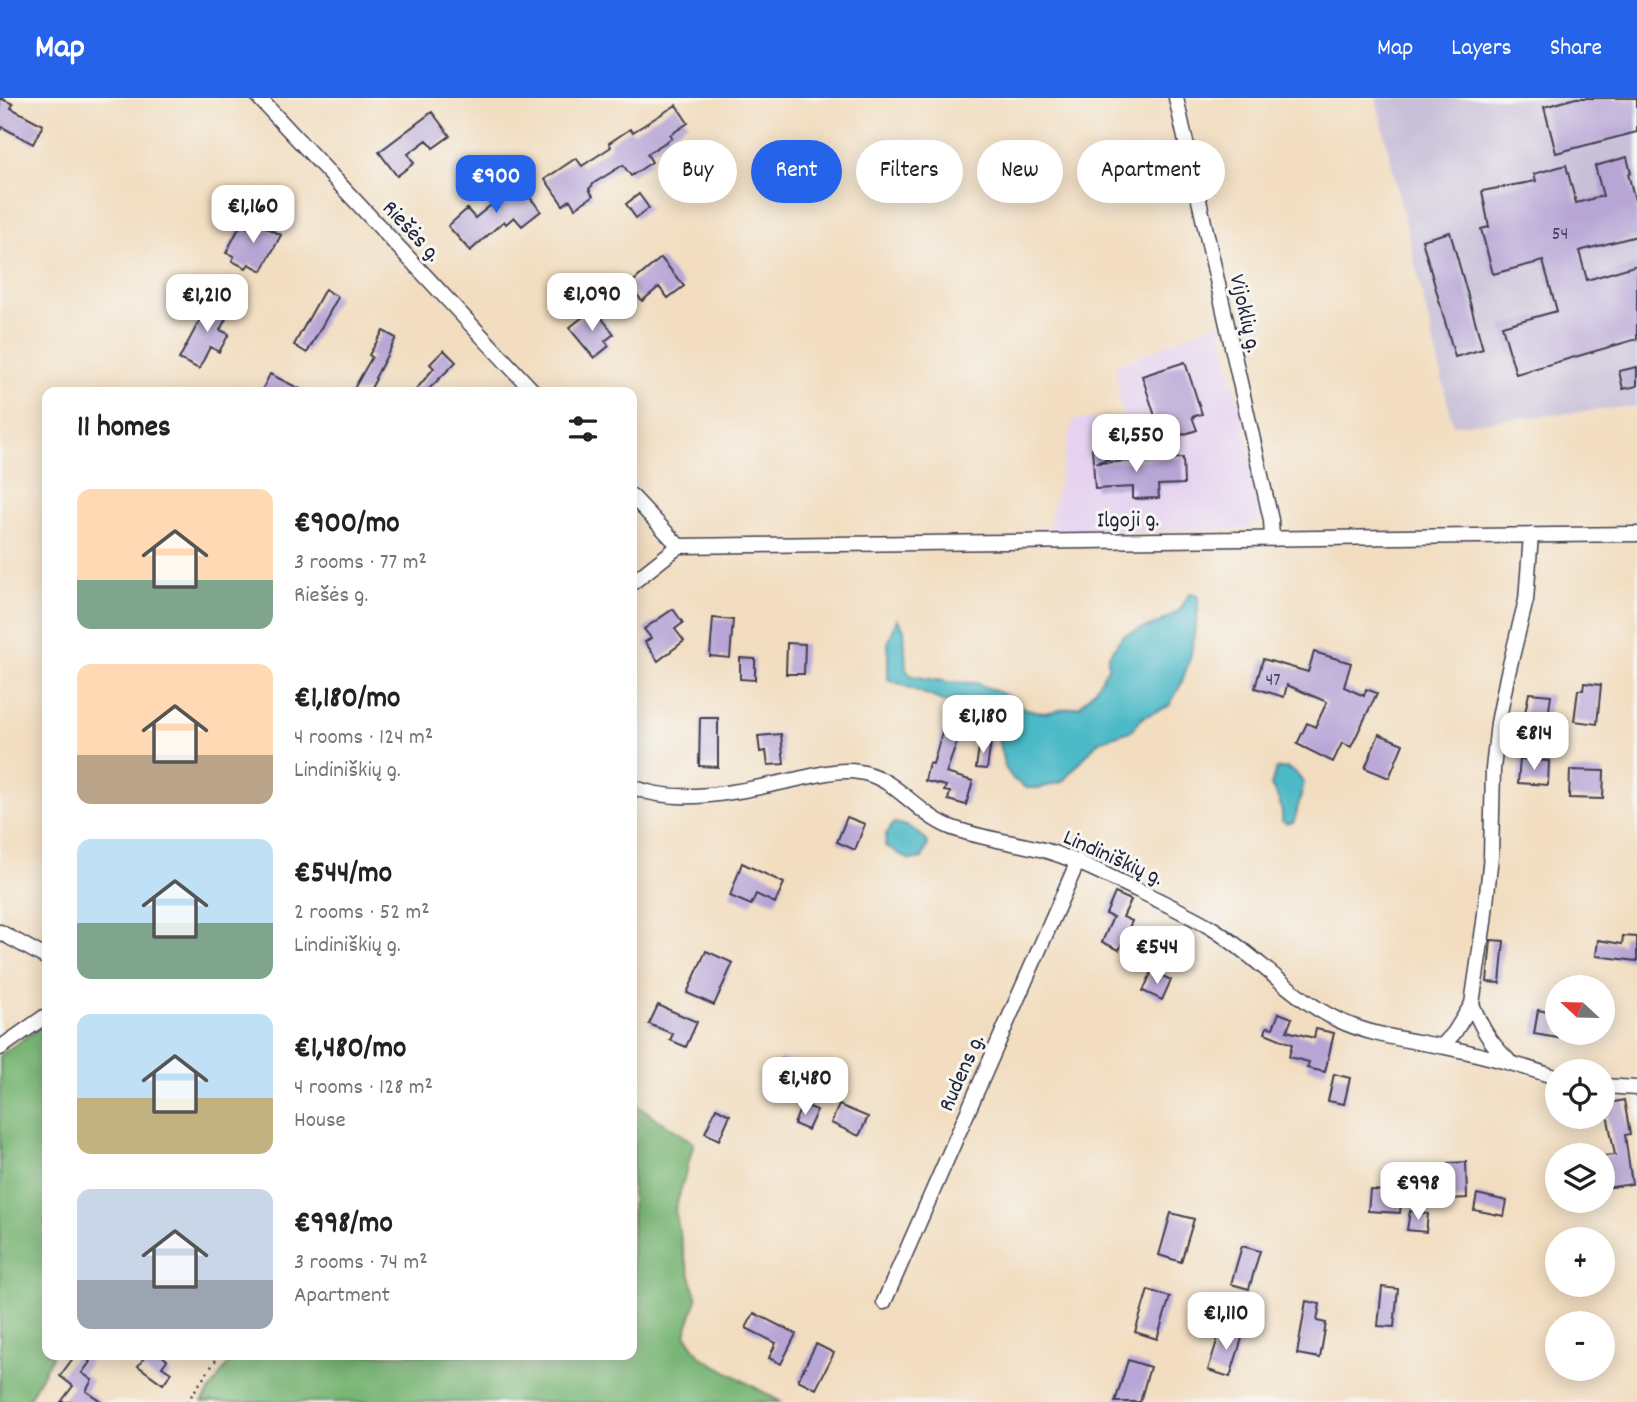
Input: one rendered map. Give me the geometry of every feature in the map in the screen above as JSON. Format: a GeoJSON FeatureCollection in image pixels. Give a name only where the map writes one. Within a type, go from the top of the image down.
{"type":"FeatureCollection","features":[{"type":"Feature","properties":{"kind":"street","name":"Riešės g."},"geometry":{"type":"LineString","coordinates":[[259,98],[529,387]]}},
{"type":"Feature","properties":{"kind":"street","name":"Vijoklių g."},"geometry":{"type":"LineString","coordinates":[[1176,98],[1271,520],[1272,539]]}},
{"type":"Feature","properties":{"kind":"street"},"geometry":{"type":"LineString","coordinates":[[637,501],[679,546],[637,579]]}},
{"type":"Feature","properties":{"kind":"street","name":"Ilgoji g."},"geometry":{"type":"LineString","coordinates":[[679,546],[1637,534]]}},
{"type":"Feature","properties":{"kind":"street"},"geometry":{"type":"LineString","coordinates":[[1441,1046],[1454,1033],[1472,1004],[1491,856],[1493,769],[1498,723],[1526,600],[1531,535]]}},
{"type":"Feature","properties":{"kind":"street","name":"Lindiniškių g."},"geometry":{"type":"LineString","coordinates":[[637,788],[668,796],[702,795],[777,784],[832,772],[852,771],[882,780],[948,826],[1078,861],[1212,929],[1297,995],[1339,1021],[1406,1041],[1509,1061],[1545,1073]]}},
{"type":"Feature","properties":{"kind":"street","name":"Rudens g."},"geometry":{"type":"LineString","coordinates":[[884,1302],[1078,861]]}},
{"type":"Feature","properties":{"kind":"street"},"geometry":{"type":"LineString","coordinates":[[0,933],[42,955]]}},
{"type":"Feature","properties":{"kind":"street"},"geometry":{"type":"LineString","coordinates":[[1472,1004],[1482,1031],[1509,1061]]}},
{"type":"Feature","properties":{"kind":"street"},"geometry":{"type":"LineString","coordinates":[[0,1048],[42,1019]]}},
{"type":"Feature","properties":{"kind":"street"},"geometry":{"type":"LineString","coordinates":[[1615,1087],[1637,1088]]}},
{"type":"Feature","properties":{"kind":"path"},"geometry":{"type":"LineString","coordinates":[[187,1402],[216,1360]]}},
{"type":"Feature","properties":{"kind":"shaded area"},"geometry":{"type":"Polygon","coordinates":[[[1376,98],[1637,98],[1637,406],[1453,425],[1376,98]]]}},
{"type":"Feature","properties":{"kind":"shaded area"},"geometry":{"type":"Polygon","coordinates":[[[1220,321],[1263,510],[1257,523],[1245,529],[1047,534],[1073,419],[1123,419],[1115,367],[1220,321]]]}},
{"type":"Feature","properties":{"kind":"green space"},"geometry":{"type":"Polygon","coordinates":[[[42,1026],[42,1360],[50,1360],[27,1402],[0,1402],[0,1055],[42,1026]]]}},
{"type":"Feature","properties":{"kind":"green space"},"geometry":{"type":"Polygon","coordinates":[[[637,1105],[694,1143],[675,1210],[697,1299],[685,1334],[700,1356],[781,1402],[202,1402],[231,1360],[637,1360],[637,1105]]]}},
{"type":"Feature","properties":{"kind":"water"},"geometry":{"type":"Polygon","coordinates":[[[1190,593],[1198,595],[1198,611],[1190,658],[1181,684],[1169,706],[1143,717],[1131,731],[1099,741],[1062,782],[1040,788],[1026,788],[1013,779],[1005,767],[997,736],[982,720],[970,712],[888,679],[888,644],[897,619],[904,629],[906,670],[912,676],[976,683],[1013,698],[1023,708],[1044,713],[1080,706],[1108,668],[1108,657],[1123,635],[1159,623],[1180,610],[1190,593]]]}},
{"type":"Feature","properties":{"kind":"water"},"geometry":{"type":"Polygon","coordinates":[[[1286,768],[1295,772],[1304,783],[1294,822],[1287,824],[1282,821],[1280,803],[1271,786],[1276,769],[1286,768]]]}},
{"type":"Feature","properties":{"kind":"water"},"geometry":{"type":"Polygon","coordinates":[[[894,823],[913,829],[925,839],[928,844],[922,858],[910,860],[885,846],[886,834],[894,823]]]}},
{"type":"Feature","properties":{"kind":"building"},"geometry":{"type":"Polygon","coordinates":[[[0,98],[13,104],[11,108],[43,125],[33,144],[2,127],[0,131],[0,98]]]}},
{"type":"Feature","properties":{"kind":"building"},"geometry":{"type":"Polygon","coordinates":[[[1576,98],[1637,98],[1637,132],[1556,153],[1544,107],[1576,98]]]}},
{"type":"Feature","properties":{"kind":"building"},"geometry":{"type":"Polygon","coordinates":[[[676,105],[688,123],[670,135],[672,138],[669,140],[658,140],[658,147],[647,154],[652,162],[631,176],[623,165],[594,183],[589,189],[593,196],[575,208],[570,200],[563,205],[545,179],[576,158],[582,166],[611,147],[609,143],[630,129],[633,132],[676,105]]]}},
{"type":"Feature","properties":{"kind":"building"},"geometry":{"type":"Polygon","coordinates":[[[432,112],[450,136],[433,148],[427,140],[408,154],[414,163],[397,176],[379,152],[432,112]]]}},
{"type":"Feature","properties":{"kind":"building"},"geometry":{"type":"Polygon","coordinates":[[[1627,157],[1631,173],[1628,174],[1637,208],[1637,236],[1579,251],[1587,280],[1637,265],[1637,339],[1516,374],[1502,326],[1557,311],[1543,261],[1493,274],[1481,229],[1489,227],[1482,191],[1536,181],[1534,174],[1566,165],[1576,203],[1603,196],[1595,166],[1627,157]]]}},
{"type":"Feature","properties":{"kind":"building"},"geometry":{"type":"Polygon","coordinates":[[[511,174],[541,211],[522,226],[514,217],[506,224],[504,221],[470,251],[448,226],[467,209],[475,218],[507,192],[500,183],[511,174]]]}},
{"type":"Feature","properties":{"kind":"building"},"geometry":{"type":"Polygon","coordinates":[[[639,194],[649,208],[636,218],[626,204],[639,194]]]}},
{"type":"Feature","properties":{"kind":"building"},"geometry":{"type":"Polygon","coordinates":[[[252,220],[281,235],[262,271],[249,264],[246,268],[232,261],[234,256],[226,253],[241,224],[248,228],[252,220]]]}},
{"type":"Feature","properties":{"kind":"building"},"geometry":{"type":"Polygon","coordinates":[[[1450,232],[1483,349],[1455,357],[1422,240],[1450,232]]]}},
{"type":"Feature","properties":{"kind":"building"},"geometry":{"type":"Polygon","coordinates":[[[661,258],[684,286],[668,298],[659,287],[642,301],[629,285],[661,258]]]}},
{"type":"Feature","properties":{"kind":"building"},"geometry":{"type":"Polygon","coordinates":[[[325,289],[338,297],[307,353],[294,345],[325,289]]]}},
{"type":"Feature","properties":{"kind":"building"},"geometry":{"type":"Polygon","coordinates":[[[212,297],[232,307],[220,330],[229,334],[219,352],[210,347],[199,369],[179,359],[212,297]]]}},
{"type":"Feature","properties":{"kind":"building"},"geometry":{"type":"Polygon","coordinates":[[[594,308],[614,334],[605,341],[609,346],[594,358],[569,328],[594,308]]]}},
{"type":"Feature","properties":{"kind":"building"},"geometry":{"type":"Polygon","coordinates":[[[383,331],[396,338],[372,387],[355,387],[372,357],[369,355],[383,331]]]}},
{"type":"Feature","properties":{"kind":"building"},"geometry":{"type":"Polygon","coordinates":[[[444,350],[456,362],[431,387],[418,387],[434,368],[430,364],[444,350]]]}},
{"type":"Feature","properties":{"kind":"building"},"geometry":{"type":"Polygon","coordinates":[[[1185,362],[1202,414],[1192,417],[1197,430],[1163,441],[1142,376],[1185,362]]]}},
{"type":"Feature","properties":{"kind":"building"},"geometry":{"type":"Polygon","coordinates":[[[1637,367],[1637,386],[1623,389],[1619,371],[1637,367]]]}},
{"type":"Feature","properties":{"kind":"building"},"geometry":{"type":"Polygon","coordinates":[[[270,374],[296,387],[264,387],[270,374]]]}},
{"type":"Feature","properties":{"kind":"building"},"geometry":{"type":"Polygon","coordinates":[[[1114,446],[1114,457],[1096,463],[1183,458],[1184,484],[1158,485],[1159,498],[1133,499],[1133,487],[1095,489],[1092,448],[1114,446]]]}},
{"type":"Feature","properties":{"kind":"building"},"geometry":{"type":"Polygon","coordinates":[[[673,609],[683,623],[675,629],[684,641],[658,661],[645,642],[651,638],[644,629],[673,609]]]}},
{"type":"Feature","properties":{"kind":"building"},"geometry":{"type":"Polygon","coordinates":[[[713,618],[733,620],[730,658],[710,656],[713,618]]]}},
{"type":"Feature","properties":{"kind":"building"},"geometry":{"type":"Polygon","coordinates":[[[787,643],[805,644],[804,674],[786,674],[787,643]]]}},
{"type":"Feature","properties":{"kind":"building"},"geometry":{"type":"Polygon","coordinates":[[[1314,652],[1351,663],[1344,687],[1364,696],[1366,689],[1377,693],[1351,747],[1342,743],[1333,762],[1297,744],[1307,723],[1315,727],[1327,702],[1287,685],[1284,697],[1255,688],[1263,659],[1308,672],[1314,652]]]}},
{"type":"Feature","properties":{"kind":"building"},"geometry":{"type":"Polygon","coordinates":[[[740,658],[755,659],[755,680],[740,679],[740,658]]]}},
{"type":"Feature","properties":{"kind":"building"},"geometry":{"type":"Polygon","coordinates":[[[1584,683],[1601,685],[1597,724],[1574,721],[1578,690],[1583,690],[1584,683]]]}},
{"type":"Feature","properties":{"kind":"building"},"geometry":{"type":"Polygon","coordinates":[[[1529,693],[1551,695],[1548,718],[1553,719],[1552,732],[1535,730],[1534,735],[1521,733],[1529,693]]]}},
{"type":"Feature","properties":{"kind":"building"},"geometry":{"type":"Polygon","coordinates":[[[700,718],[718,718],[718,767],[699,766],[700,718]]]}},
{"type":"Feature","properties":{"kind":"building"},"geometry":{"type":"Polygon","coordinates":[[[943,729],[960,734],[946,773],[973,781],[966,805],[948,800],[950,792],[944,791],[946,786],[925,781],[929,763],[933,764],[943,729]]]}},
{"type":"Feature","properties":{"kind":"building"},"geometry":{"type":"Polygon","coordinates":[[[781,734],[784,764],[768,765],[766,751],[760,752],[758,736],[781,734]]]}},
{"type":"Feature","properties":{"kind":"building"},"geometry":{"type":"Polygon","coordinates":[[[1379,734],[1403,744],[1389,778],[1365,768],[1379,734]]]}},
{"type":"Feature","properties":{"kind":"building"},"geometry":{"type":"Polygon","coordinates":[[[980,740],[991,742],[987,769],[976,768],[980,740]]]}},
{"type":"Feature","properties":{"kind":"building"},"geometry":{"type":"Polygon","coordinates":[[[1520,759],[1549,761],[1548,785],[1518,783],[1520,759]]]}},
{"type":"Feature","properties":{"kind":"building"},"geometry":{"type":"Polygon","coordinates":[[[1570,770],[1604,771],[1603,799],[1569,798],[1570,770]]]}},
{"type":"Feature","properties":{"kind":"building"},"geometry":{"type":"Polygon","coordinates":[[[847,817],[865,824],[855,850],[837,842],[847,817]]]}},
{"type":"Feature","properties":{"kind":"building"},"geometry":{"type":"Polygon","coordinates":[[[742,863],[784,883],[775,903],[756,894],[751,905],[730,896],[742,863]]]}},
{"type":"Feature","properties":{"kind":"building"},"geometry":{"type":"Polygon","coordinates":[[[1115,893],[1131,900],[1123,917],[1132,921],[1119,950],[1102,942],[1113,917],[1106,914],[1115,893]]]}},
{"type":"Feature","properties":{"kind":"building"},"geometry":{"type":"Polygon","coordinates":[[[1623,936],[1637,937],[1637,961],[1596,956],[1598,940],[1622,944],[1623,936]]]}},
{"type":"Feature","properties":{"kind":"building"},"geometry":{"type":"Polygon","coordinates":[[[1491,940],[1504,941],[1500,983],[1487,982],[1491,940]]]}},
{"type":"Feature","properties":{"kind":"building"},"geometry":{"type":"Polygon","coordinates":[[[706,951],[733,963],[714,1005],[687,993],[706,951]]]}},
{"type":"Feature","properties":{"kind":"building"},"geometry":{"type":"Polygon","coordinates":[[[1152,971],[1171,980],[1162,1000],[1143,991],[1152,971]]]}},
{"type":"Feature","properties":{"kind":"building"},"geometry":{"type":"Polygon","coordinates":[[[658,1005],[697,1022],[686,1047],[670,1040],[673,1034],[649,1024],[658,1005]]]}},
{"type":"Feature","properties":{"kind":"building"},"geometry":{"type":"Polygon","coordinates":[[[1538,1010],[1545,1011],[1545,1036],[1534,1034],[1538,1010]]]}},
{"type":"Feature","properties":{"kind":"building"},"geometry":{"type":"Polygon","coordinates":[[[1279,1013],[1292,1018],[1287,1031],[1314,1038],[1316,1029],[1334,1033],[1325,1072],[1307,1068],[1309,1062],[1289,1057],[1292,1044],[1265,1033],[1267,1027],[1273,1028],[1279,1013]]]}},
{"type":"Feature","properties":{"kind":"building"},"geometry":{"type":"Polygon","coordinates":[[[781,1058],[812,1072],[798,1102],[777,1092],[780,1085],[771,1080],[781,1058]]]}},
{"type":"Feature","properties":{"kind":"building"},"geometry":{"type":"Polygon","coordinates":[[[1334,1074],[1350,1078],[1344,1104],[1328,1101],[1334,1074]]]}},
{"type":"Feature","properties":{"kind":"building"},"geometry":{"type":"Polygon","coordinates":[[[1624,1100],[1630,1134],[1625,1135],[1632,1184],[1615,1187],[1615,1143],[1613,1143],[1610,1129],[1615,1129],[1615,1102],[1624,1100]]]}},
{"type":"Feature","properties":{"kind":"building"},"geometry":{"type":"Polygon","coordinates":[[[802,1104],[817,1110],[808,1130],[794,1124],[802,1104]]]}},
{"type":"Feature","properties":{"kind":"building"},"geometry":{"type":"Polygon","coordinates":[[[839,1105],[868,1117],[859,1136],[831,1123],[839,1105]]]}},
{"type":"Feature","properties":{"kind":"building"},"geometry":{"type":"Polygon","coordinates":[[[716,1108],[730,1115],[719,1140],[705,1133],[716,1108]]]}},
{"type":"Feature","properties":{"kind":"building"},"geometry":{"type":"Polygon","coordinates":[[[1466,1162],[1467,1198],[1450,1199],[1448,1163],[1466,1162]]]}},
{"type":"Feature","properties":{"kind":"building"},"geometry":{"type":"Polygon","coordinates":[[[1370,1190],[1402,1192],[1400,1213],[1368,1211],[1370,1190]]]}},
{"type":"Feature","properties":{"kind":"building"},"geometry":{"type":"Polygon","coordinates":[[[1477,1194],[1507,1201],[1504,1216],[1474,1210],[1477,1194]]]}},
{"type":"Feature","properties":{"kind":"building"},"geometry":{"type":"Polygon","coordinates":[[[1410,1211],[1428,1214],[1426,1232],[1407,1230],[1410,1211]]]}},
{"type":"Feature","properties":{"kind":"building"},"geometry":{"type":"Polygon","coordinates":[[[1171,1213],[1194,1219],[1181,1262],[1159,1255],[1171,1213]]]}},
{"type":"Feature","properties":{"kind":"building"},"geometry":{"type":"Polygon","coordinates":[[[1242,1246],[1260,1251],[1249,1289],[1231,1284],[1242,1246]]]}},
{"type":"Feature","properties":{"kind":"building"},"geometry":{"type":"Polygon","coordinates":[[[1382,1287],[1398,1289],[1394,1327],[1378,1326],[1382,1287]]]}},
{"type":"Feature","properties":{"kind":"building"},"geometry":{"type":"Polygon","coordinates":[[[1148,1290],[1170,1297],[1157,1339],[1135,1332],[1148,1290]]]}},
{"type":"Feature","properties":{"kind":"building"},"geometry":{"type":"Polygon","coordinates":[[[1306,1301],[1320,1304],[1317,1321],[1326,1323],[1320,1358],[1297,1354],[1306,1301]]]}},
{"type":"Feature","properties":{"kind":"building"},"geometry":{"type":"Polygon","coordinates":[[[754,1313],[796,1334],[781,1364],[769,1358],[776,1343],[746,1328],[754,1313]]]}},
{"type":"Feature","properties":{"kind":"building"},"geometry":{"type":"Polygon","coordinates":[[[1221,1328],[1243,1335],[1230,1377],[1208,1370],[1221,1328]]]}},
{"type":"Feature","properties":{"kind":"building"},"geometry":{"type":"Polygon","coordinates":[[[816,1344],[834,1353],[816,1389],[798,1380],[816,1344]]]}},
{"type":"Feature","properties":{"kind":"building"},"geometry":{"type":"Polygon","coordinates":[[[72,1360],[88,1360],[90,1362],[82,1373],[92,1380],[86,1391],[102,1402],[61,1402],[73,1386],[60,1376],[72,1360]]]}},
{"type":"Feature","properties":{"kind":"building"},"geometry":{"type":"Polygon","coordinates":[[[142,1360],[167,1360],[162,1367],[171,1373],[163,1384],[138,1366],[142,1360]]]}},
{"type":"Feature","properties":{"kind":"building"},"geometry":{"type":"Polygon","coordinates":[[[1128,1360],[1150,1367],[1140,1402],[1115,1402],[1128,1360]]]}}]}
